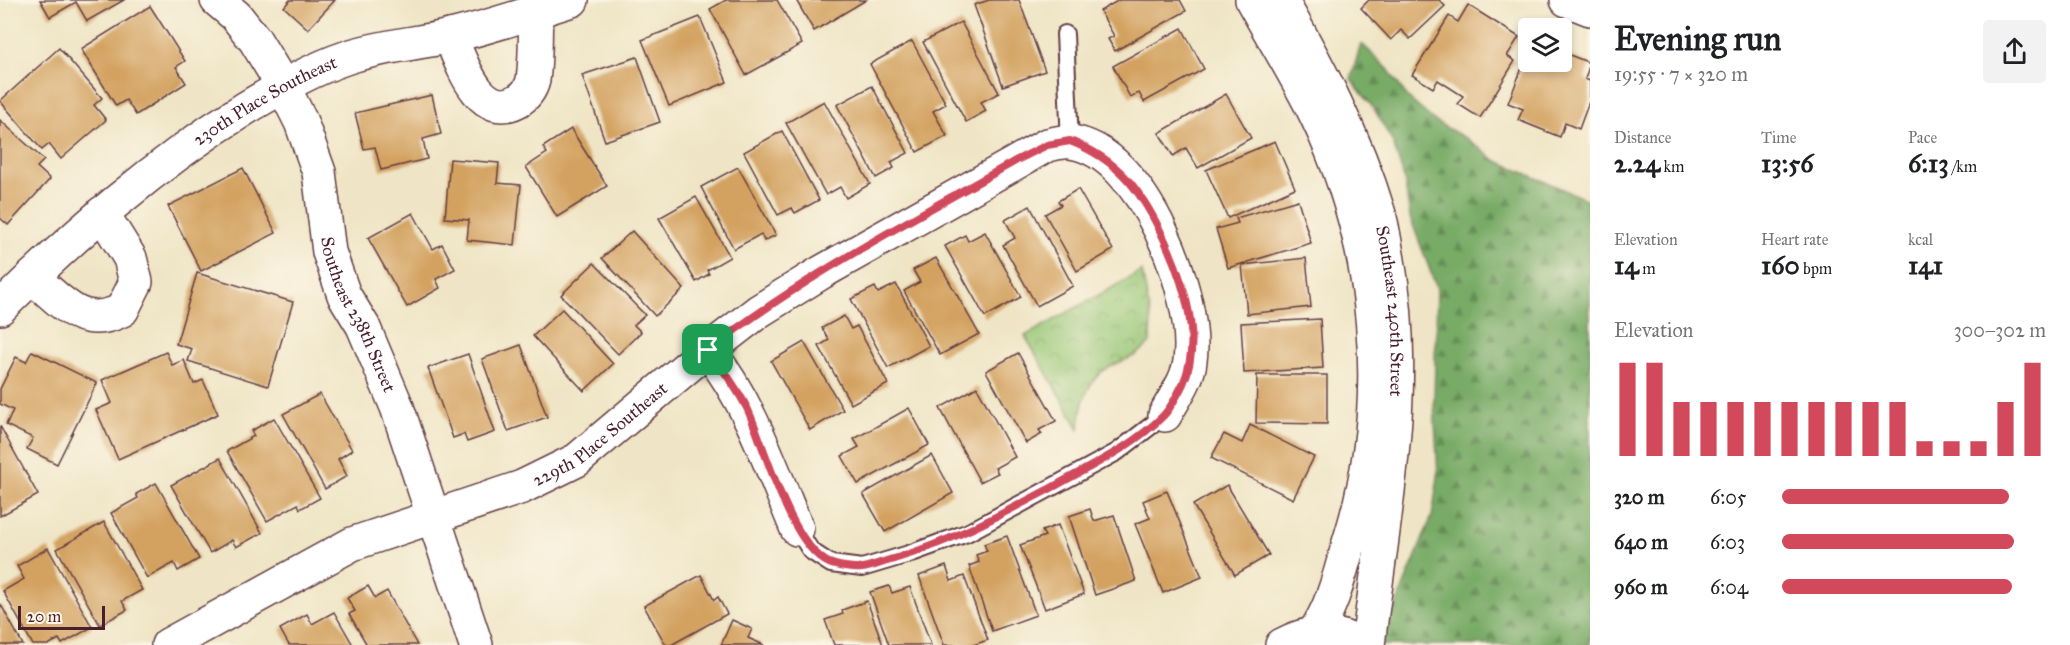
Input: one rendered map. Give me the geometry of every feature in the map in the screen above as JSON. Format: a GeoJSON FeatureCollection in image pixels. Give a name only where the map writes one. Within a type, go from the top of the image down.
{"type":"FeatureCollection","features":[{"type":"Feature","properties":{"kind":"street","name":"Southeast 238th Street"},"geometry":{"type":"LineString","coordinates":[[217,0],[236,16],[248,32],[283,86],[301,122],[319,172],[323,219],[336,273],[344,295],[363,326],[397,407],[476,645]]}},
{"type":"Feature","properties":{"kind":"street","name":"230th Place Southeast"},"geometry":{"type":"LineString","coordinates":[[0,308],[102,213],[193,140],[283,86],[347,57],[405,43],[450,36],[572,0]]}},
{"type":"Feature","properties":{"kind":"street","name":"Southeast 240th Street"},"geometry":{"type":"LineString","coordinates":[[1252,0],[1316,116],[1344,186],[1357,234],[1374,344],[1374,400],[1358,511],[1326,617],[1314,633]]}},
{"type":"Feature","properties":{"kind":"street","name":"Southeast 240th Street"},"geometry":{"type":"LineString","coordinates":[[1281,0],[1336,99],[1352,137],[1379,212],[1395,310],[1398,361],[1394,448],[1368,645]]}},
{"type":"Feature","properties":{"kind":"street"},"geometry":{"type":"LineString","coordinates":[[1567,0],[1590,9]]}},
{"type":"Feature","properties":{"kind":"street"},"geometry":{"type":"LineString","coordinates":[[450,36],[471,84],[481,96],[496,104],[513,103],[524,97],[532,82],[536,11]]}},
{"type":"Feature","properties":{"kind":"street"},"geometry":{"type":"LineString","coordinates":[[1070,141],[1094,151],[1113,164],[1133,185],[1153,214],[1176,266],[1189,312],[1190,361],[1183,384],[1165,415]]}},
{"type":"Feature","properties":{"kind":"street","name":"229th Place Southeast"},"geometry":{"type":"LineString","coordinates":[[168,645],[352,544],[522,488],[576,460],[708,350],[759,311],[822,272],[1017,160],[1047,145],[1070,141]]}},
{"type":"Feature","properties":{"kind":"street"},"geometry":{"type":"LineString","coordinates":[[32,277],[81,316],[95,319],[122,310],[136,282],[130,258],[102,213]]}},
{"type":"Feature","properties":{"kind":"street"},"geometry":{"type":"LineString","coordinates":[[708,350],[725,372],[747,408],[797,529]]}},
{"type":"Feature","properties":{"kind":"street"},"geometry":{"type":"LineString","coordinates":[[1282,645],[1296,637],[1314,633],[1334,634],[1360,645]]}},
{"type":"Feature","properties":{"kind":"lane"},"geometry":{"type":"LineString","coordinates":[[1065,34],[1070,141]]}},
{"type":"Feature","properties":{"kind":"lane"},"geometry":{"type":"LineString","coordinates":[[797,529],[810,551],[831,564],[861,568],[909,554],[967,533],[1117,452],[1165,415]]}},
{"type":"Feature","properties":{"kind":"green space"},"geometry":{"type":"Polygon","coordinates":[[[1361,43],[1388,69],[1408,98],[1436,122],[1467,139],[1495,160],[1590,201],[1590,645],[1380,645],[1432,516],[1438,477],[1434,401],[1437,289],[1410,217],[1404,178],[1393,143],[1374,109],[1351,79],[1361,43]]]}},
{"type":"Feature","properties":{"kind":"green space"},"geometry":{"type":"Polygon","coordinates":[[[1142,271],[1151,319],[1150,343],[1136,355],[1103,371],[1090,385],[1081,410],[1079,429],[1025,336],[1142,271]]]}},
{"type":"Feature","properties":{"kind":"building"},"geometry":{"type":"Polygon","coordinates":[[[40,0],[124,0],[87,21],[76,2],[50,17],[40,0]]]}},
{"type":"Feature","properties":{"kind":"building"},"geometry":{"type":"Polygon","coordinates":[[[290,0],[335,0],[308,29],[284,7],[290,0]]]}},
{"type":"Feature","properties":{"kind":"building"},"geometry":{"type":"Polygon","coordinates":[[[726,0],[777,0],[802,44],[746,75],[710,9],[726,0]]]}},
{"type":"Feature","properties":{"kind":"building"},"geometry":{"type":"Polygon","coordinates":[[[796,0],[866,0],[814,31],[796,0]]]}},
{"type":"Feature","properties":{"kind":"building"},"geometry":{"type":"Polygon","coordinates":[[[989,0],[1019,0],[1045,71],[1003,86],[974,5],[989,0]]]}},
{"type":"Feature","properties":{"kind":"building"},"geometry":{"type":"Polygon","coordinates":[[[1119,0],[1180,0],[1186,11],[1115,51],[1108,39],[1114,36],[1100,11],[1119,0]]]}},
{"type":"Feature","properties":{"kind":"building"},"geometry":{"type":"Polygon","coordinates":[[[1369,0],[1439,0],[1445,6],[1410,39],[1401,30],[1391,40],[1361,8],[1369,0]]]}},
{"type":"Feature","properties":{"kind":"building"},"geometry":{"type":"Polygon","coordinates":[[[1468,5],[1518,36],[1507,56],[1515,61],[1480,118],[1458,104],[1463,96],[1438,80],[1433,88],[1412,75],[1449,16],[1458,22],[1468,5]]]}},
{"type":"Feature","properties":{"kind":"building"},"geometry":{"type":"Polygon","coordinates":[[[150,6],[185,61],[176,67],[186,83],[136,115],[126,100],[116,106],[81,49],[150,6]]]}},
{"type":"Feature","properties":{"kind":"building"},"geometry":{"type":"Polygon","coordinates":[[[700,17],[727,82],[669,106],[642,40],[700,17]]]}},
{"type":"Feature","properties":{"kind":"building"},"geometry":{"type":"Polygon","coordinates":[[[961,22],[999,93],[981,102],[986,111],[966,122],[923,42],[961,22]]]}},
{"type":"Feature","properties":{"kind":"building"},"geometry":{"type":"Polygon","coordinates":[[[1182,28],[1204,69],[1144,102],[1139,93],[1130,97],[1113,66],[1182,28]]]}},
{"type":"Feature","properties":{"kind":"building"},"geometry":{"type":"Polygon","coordinates":[[[912,41],[946,104],[933,111],[947,136],[917,152],[870,64],[912,41]]]}},
{"type":"Feature","properties":{"kind":"building"},"geometry":{"type":"Polygon","coordinates":[[[59,48],[102,98],[94,105],[106,120],[61,159],[49,144],[42,150],[0,101],[59,48]]]}},
{"type":"Feature","properties":{"kind":"building"},"geometry":{"type":"Polygon","coordinates":[[[1572,56],[1590,63],[1585,79],[1590,81],[1590,99],[1579,129],[1565,123],[1560,137],[1518,120],[1523,109],[1508,103],[1520,72],[1572,72],[1572,56]]]}},
{"type":"Feature","properties":{"kind":"building"},"geometry":{"type":"Polygon","coordinates":[[[637,57],[660,122],[605,141],[582,75],[637,57]]]}},
{"type":"Feature","properties":{"kind":"building"},"geometry":{"type":"Polygon","coordinates":[[[872,86],[908,153],[891,162],[894,168],[876,178],[837,105],[872,86]]]}},
{"type":"Feature","properties":{"kind":"building"},"geometry":{"type":"Polygon","coordinates":[[[1226,94],[1251,138],[1198,168],[1186,148],[1173,156],[1159,133],[1226,94]]]}},
{"type":"Feature","properties":{"kind":"building"},"geometry":{"type":"Polygon","coordinates":[[[432,95],[441,134],[423,139],[427,159],[381,170],[375,147],[364,149],[355,113],[432,95]]]}},
{"type":"Feature","properties":{"kind":"building"},"geometry":{"type":"Polygon","coordinates":[[[824,101],[870,184],[846,198],[840,187],[826,195],[786,123],[824,101]]]}},
{"type":"Feature","properties":{"kind":"building"},"geometry":{"type":"Polygon","coordinates":[[[0,120],[44,160],[37,167],[50,179],[8,225],[0,218],[0,120]]]}},
{"type":"Feature","properties":{"kind":"building"},"geometry":{"type":"Polygon","coordinates":[[[571,129],[607,186],[557,217],[526,167],[547,153],[543,147],[571,129]]]}},
{"type":"Feature","properties":{"kind":"building"},"geometry":{"type":"Polygon","coordinates":[[[782,131],[819,200],[795,213],[792,208],[778,215],[744,152],[782,131]]]}},
{"type":"Feature","properties":{"kind":"building"},"geometry":{"type":"Polygon","coordinates":[[[1275,141],[1295,188],[1228,218],[1206,170],[1275,141]]]}},
{"type":"Feature","properties":{"kind":"building"},"geometry":{"type":"Polygon","coordinates":[[[450,159],[499,163],[497,183],[521,185],[515,245],[467,240],[469,220],[445,218],[450,159]]]}},
{"type":"Feature","properties":{"kind":"building"},"geometry":{"type":"Polygon","coordinates":[[[738,167],[776,235],[764,241],[761,234],[734,249],[701,187],[738,167]]]}},
{"type":"Feature","properties":{"kind":"building"},"geometry":{"type":"Polygon","coordinates":[[[243,168],[276,233],[201,271],[168,206],[243,168]]]}},
{"type":"Feature","properties":{"kind":"building"},"geometry":{"type":"Polygon","coordinates":[[[1078,189],[1113,250],[1077,271],[1045,214],[1061,205],[1058,201],[1078,189]]]}},
{"type":"Feature","properties":{"kind":"building"},"geometry":{"type":"Polygon","coordinates":[[[696,197],[730,257],[707,270],[709,274],[696,282],[659,218],[696,197]]]}},
{"type":"Feature","properties":{"kind":"building"},"geometry":{"type":"Polygon","coordinates":[[[1298,200],[1311,243],[1228,268],[1216,229],[1238,223],[1236,218],[1298,200]]]}},
{"type":"Feature","properties":{"kind":"building"},"geometry":{"type":"Polygon","coordinates":[[[1030,206],[1073,286],[1037,306],[1003,245],[1015,238],[1005,220],[1030,206]]]}},
{"type":"Feature","properties":{"kind":"building"},"geometry":{"type":"Polygon","coordinates":[[[413,213],[433,249],[442,244],[455,269],[436,279],[440,288],[407,307],[368,238],[413,213]]]}},
{"type":"Feature","properties":{"kind":"building"},"geometry":{"type":"Polygon","coordinates":[[[632,231],[684,289],[655,316],[602,258],[632,231]]]}},
{"type":"Feature","properties":{"kind":"building"},"geometry":{"type":"Polygon","coordinates":[[[985,232],[1021,297],[985,317],[945,246],[965,235],[968,241],[985,232]]]}},
{"type":"Feature","properties":{"kind":"building"},"geometry":{"type":"Polygon","coordinates":[[[936,258],[979,334],[940,355],[904,291],[920,282],[913,270],[936,258]]]}},
{"type":"Feature","properties":{"kind":"building"},"geometry":{"type":"Polygon","coordinates":[[[1306,258],[1311,307],[1247,314],[1242,265],[1306,258]]]}},
{"type":"Feature","properties":{"kind":"building"},"geometry":{"type":"Polygon","coordinates":[[[594,263],[645,315],[634,325],[641,332],[618,354],[561,295],[594,263]]]}},
{"type":"Feature","properties":{"kind":"building"},"geometry":{"type":"Polygon","coordinates":[[[197,273],[293,302],[268,386],[188,361],[192,349],[176,344],[197,273]]]}},
{"type":"Feature","properties":{"kind":"building"},"geometry":{"type":"Polygon","coordinates":[[[896,284],[929,346],[888,368],[851,299],[875,287],[878,293],[896,284]]]}},
{"type":"Feature","properties":{"kind":"building"},"geometry":{"type":"Polygon","coordinates":[[[562,309],[613,364],[584,391],[533,336],[562,309]]]}},
{"type":"Feature","properties":{"kind":"building"},"geometry":{"type":"Polygon","coordinates":[[[844,316],[851,329],[857,326],[888,384],[851,404],[819,346],[829,340],[822,328],[844,316]]]}},
{"type":"Feature","properties":{"kind":"building"},"geometry":{"type":"Polygon","coordinates":[[[1320,319],[1323,368],[1244,373],[1241,323],[1320,319]]]}},
{"type":"Feature","properties":{"kind":"building"},"geometry":{"type":"Polygon","coordinates":[[[804,342],[843,410],[810,430],[771,361],[804,342]]]}},
{"type":"Feature","properties":{"kind":"building"},"geometry":{"type":"Polygon","coordinates":[[[521,345],[547,417],[508,431],[482,359],[521,345]]]}},
{"type":"Feature","properties":{"kind":"building"},"geometry":{"type":"Polygon","coordinates":[[[32,351],[97,383],[57,464],[27,449],[33,438],[6,425],[13,410],[0,404],[0,389],[16,357],[26,362],[32,351]]]}},
{"type":"Feature","properties":{"kind":"building"},"geometry":{"type":"Polygon","coordinates":[[[166,352],[172,365],[184,360],[194,384],[203,380],[218,414],[118,459],[96,410],[112,403],[102,380],[166,352]]]}},
{"type":"Feature","properties":{"kind":"building"},"geometry":{"type":"Polygon","coordinates":[[[1018,353],[1056,421],[1039,430],[1042,434],[1026,443],[986,371],[1018,353]]]}},
{"type":"Feature","properties":{"kind":"building"},"geometry":{"type":"Polygon","coordinates":[[[468,354],[495,432],[467,442],[464,434],[453,438],[428,368],[468,354]]]}},
{"type":"Feature","properties":{"kind":"building"},"geometry":{"type":"Polygon","coordinates":[[[1257,375],[1327,375],[1327,424],[1256,423],[1257,375]]]}},
{"type":"Feature","properties":{"kind":"building"},"geometry":{"type":"Polygon","coordinates":[[[977,387],[1015,457],[995,468],[998,473],[980,482],[940,408],[977,387]]]}},
{"type":"Feature","properties":{"kind":"building"},"geometry":{"type":"Polygon","coordinates":[[[320,394],[352,450],[338,459],[347,476],[325,489],[283,414],[320,394]]]}},
{"type":"Feature","properties":{"kind":"building"},"geometry":{"type":"Polygon","coordinates":[[[909,408],[929,445],[858,484],[842,456],[859,447],[854,439],[909,408]]]}},
{"type":"Feature","properties":{"kind":"building"},"geometry":{"type":"Polygon","coordinates":[[[274,418],[320,498],[300,509],[298,504],[267,521],[227,451],[254,436],[251,431],[274,418]]]}},
{"type":"Feature","properties":{"kind":"building"},"geometry":{"type":"Polygon","coordinates":[[[1250,425],[1314,457],[1293,499],[1211,458],[1224,434],[1242,443],[1250,425]]]}},
{"type":"Feature","properties":{"kind":"building"},"geometry":{"type":"Polygon","coordinates":[[[0,426],[38,495],[0,516],[0,426]]]}},
{"type":"Feature","properties":{"kind":"building"},"geometry":{"type":"Polygon","coordinates":[[[932,455],[953,493],[885,532],[863,494],[932,455]]]}},
{"type":"Feature","properties":{"kind":"building"},"geometry":{"type":"Polygon","coordinates":[[[220,458],[262,533],[236,547],[232,540],[210,553],[171,485],[220,458]]]}},
{"type":"Feature","properties":{"kind":"building"},"geometry":{"type":"Polygon","coordinates":[[[156,483],[199,559],[178,571],[174,563],[147,578],[111,513],[138,498],[136,494],[156,483]]]}},
{"type":"Feature","properties":{"kind":"building"},"geometry":{"type":"Polygon","coordinates":[[[1227,485],[1269,555],[1235,575],[1193,505],[1227,485]]]}},
{"type":"Feature","properties":{"kind":"building"},"geometry":{"type":"Polygon","coordinates":[[[1167,491],[1202,577],[1163,593],[1135,524],[1150,518],[1143,501],[1167,491]]]}},
{"type":"Feature","properties":{"kind":"building"},"geometry":{"type":"Polygon","coordinates":[[[1090,509],[1094,521],[1114,515],[1136,581],[1095,595],[1069,516],[1090,509]]]}},
{"type":"Feature","properties":{"kind":"building"},"geometry":{"type":"Polygon","coordinates":[[[104,522],[142,590],[122,601],[127,610],[100,625],[57,549],[104,522]]]}},
{"type":"Feature","properties":{"kind":"building"},"geometry":{"type":"Polygon","coordinates":[[[1058,525],[1084,594],[1045,609],[1020,545],[1045,536],[1042,531],[1058,525]]]}},
{"type":"Feature","properties":{"kind":"building"},"geometry":{"type":"Polygon","coordinates":[[[1007,536],[1036,615],[992,631],[969,566],[979,562],[976,555],[987,551],[984,544],[1007,536]]]}},
{"type":"Feature","properties":{"kind":"building"},"geometry":{"type":"Polygon","coordinates":[[[48,548],[92,627],[62,644],[59,639],[48,645],[33,645],[3,591],[24,579],[17,566],[48,548]]]}},
{"type":"Feature","properties":{"kind":"building"},"geometry":{"type":"Polygon","coordinates":[[[946,566],[951,581],[964,576],[988,640],[973,645],[944,645],[919,576],[946,566]]]}},
{"type":"Feature","properties":{"kind":"building"},"geometry":{"type":"Polygon","coordinates":[[[701,575],[714,600],[718,597],[727,614],[671,645],[666,645],[644,606],[701,575]]]}},
{"type":"Feature","properties":{"kind":"building"},"geometry":{"type":"Polygon","coordinates":[[[368,586],[375,598],[387,591],[417,645],[367,645],[349,614],[355,611],[347,598],[368,586]]]}},
{"type":"Feature","properties":{"kind":"building"},"geometry":{"type":"Polygon","coordinates":[[[889,586],[892,593],[910,587],[931,645],[889,645],[870,592],[889,586]]]}},
{"type":"Feature","properties":{"kind":"building"},"geometry":{"type":"Polygon","coordinates":[[[867,601],[883,645],[834,645],[825,620],[843,614],[842,610],[867,601]]]}},
{"type":"Feature","properties":{"kind":"building"},"geometry":{"type":"Polygon","coordinates":[[[0,603],[23,645],[0,645],[0,603]]]}},
{"type":"Feature","properties":{"kind":"building"},"geometry":{"type":"Polygon","coordinates":[[[334,612],[353,645],[289,645],[280,629],[307,614],[312,624],[334,612]]]}},
{"type":"Feature","properties":{"kind":"building"},"geometry":{"type":"Polygon","coordinates":[[[732,620],[752,629],[748,638],[764,645],[721,645],[732,620]]]}},
{"type":"Feature","properties":{"kind":"route"},"geometry":{"type":"LineString","coordinates":[[1070,141],[1094,151],[1113,164],[1133,185],[1153,214],[1176,266],[1189,312],[1190,361],[1183,384],[1165,415],[1142,434],[1117,452],[967,533],[861,568],[831,564],[810,551],[797,529],[747,408],[725,372],[708,350],[759,311],[822,272],[1017,160],[1047,145],[1070,141]]}}]}
